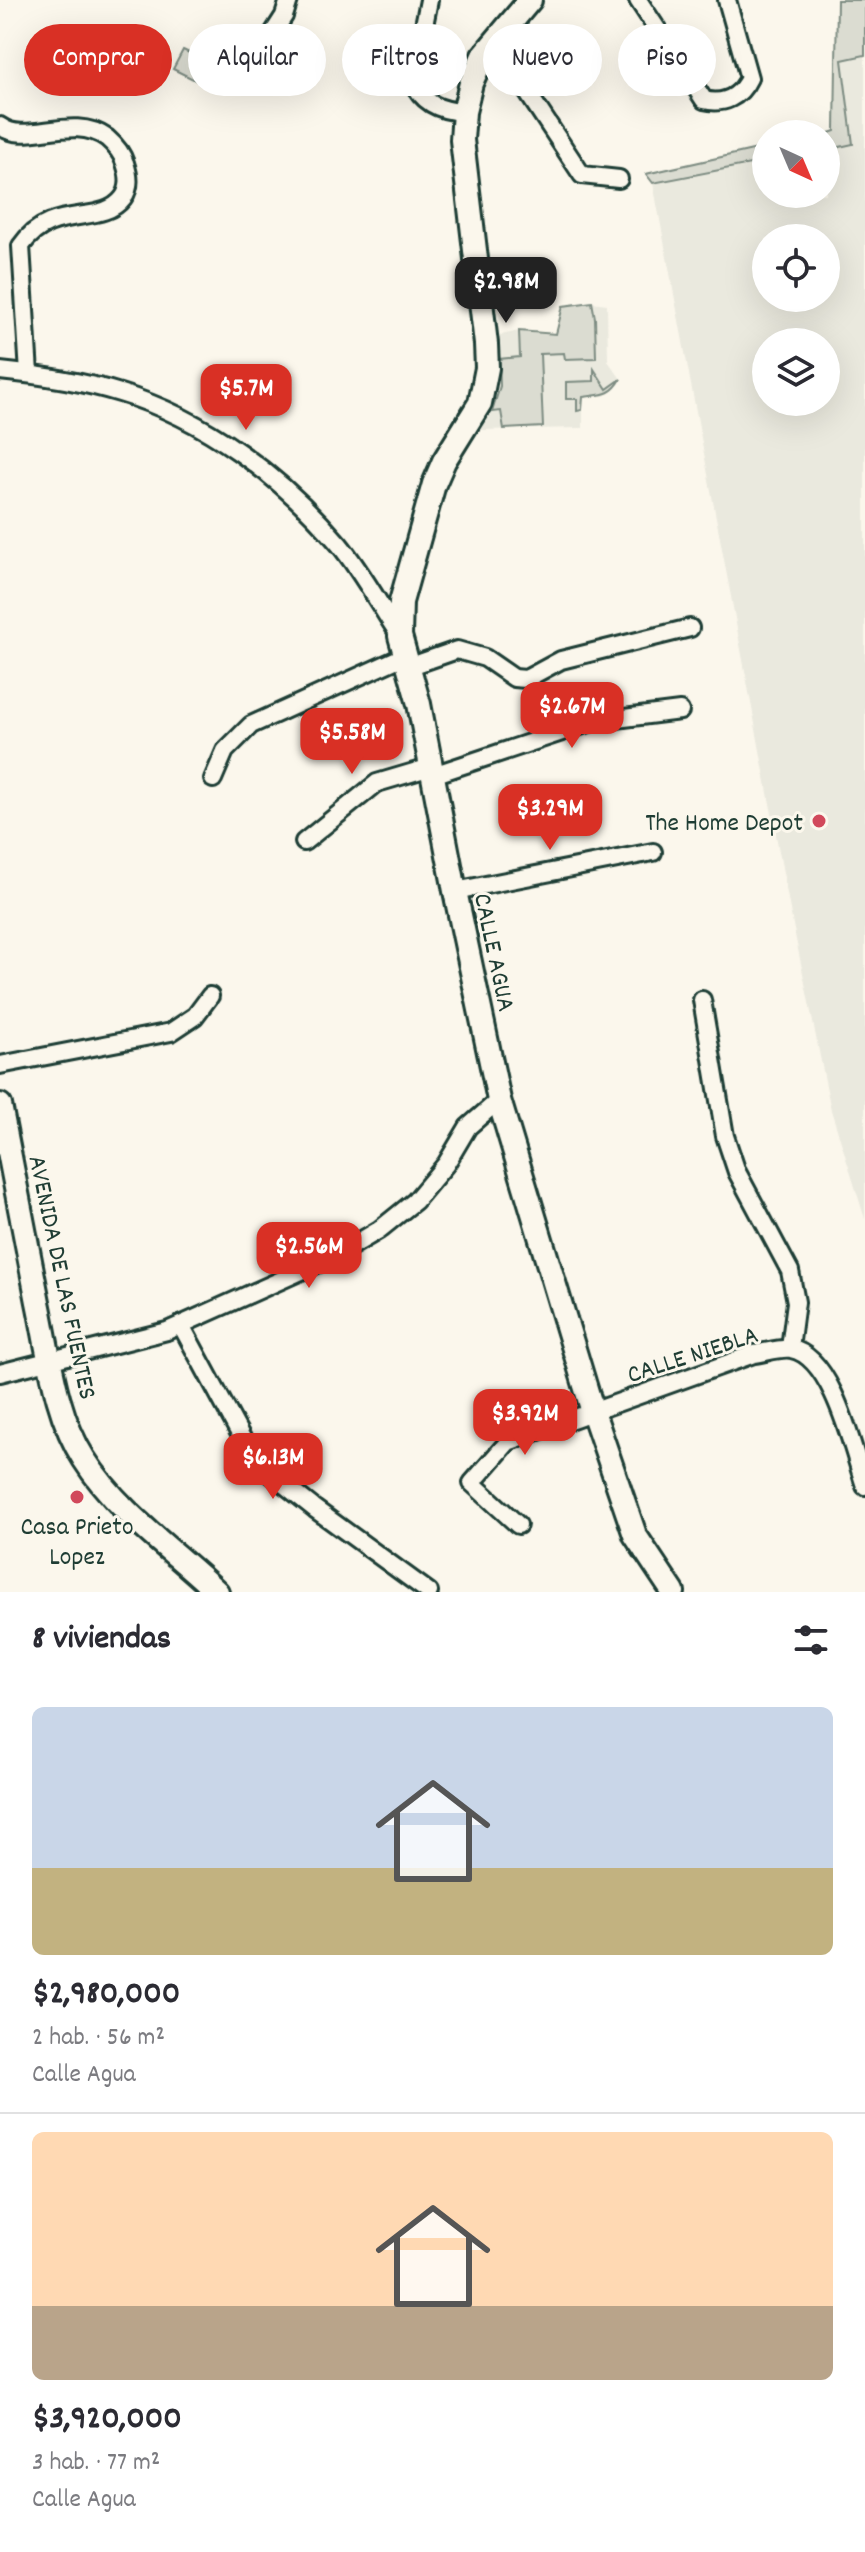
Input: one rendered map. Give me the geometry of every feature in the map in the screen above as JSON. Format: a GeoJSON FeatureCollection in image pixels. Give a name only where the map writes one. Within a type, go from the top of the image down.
{"type":"FeatureCollection","features":[{"type":"Feature","properties":{"kind":"street"},"geometry":{"type":"LineString","coordinates":[[279,24],[289,0]]}},
{"type":"Feature","properties":{"kind":"street"},"geometry":{"type":"LineString","coordinates":[[429,0],[413,81],[418,92],[432,105],[451,112],[464,112]]}},
{"type":"Feature","properties":{"kind":"street","name":"CALLE AGUA"},"geometry":{"type":"LineString","coordinates":[[508,24],[530,0]]}},
{"type":"Feature","properties":{"kind":"street"},"geometry":{"type":"LineString","coordinates":[[638,0],[704,100],[717,102],[737,95],[749,78],[727,0]]}},
{"type":"Feature","properties":{"kind":"street","name":"CALLE AGUA"},"geometry":{"type":"LineString","coordinates":[[483,57],[476,69],[464,112],[462,140],[486,344],[485,389],[474,415],[444,461],[434,484],[401,602],[404,653],[419,704],[499,1100],[593,1412],[635,1535],[673,1592]]}},
{"type":"Feature","properties":{"kind":"street"},"geometry":{"type":"LineString","coordinates":[[530,96],[582,175],[619,179]]}},
{"type":"Feature","properties":{"kind":"street"},"geometry":{"type":"LineString","coordinates":[[0,126],[18,133],[80,127],[98,132],[113,143],[123,156],[129,173],[128,189],[111,209],[61,217],[43,224],[28,235],[21,246],[29,374]]}},
{"type":"Feature","properties":{"kind":"street"},"geometry":{"type":"LineString","coordinates":[[0,371],[122,393],[179,416],[229,445],[287,491],[340,546],[404,653]]}},
{"type":"Feature","properties":{"kind":"street"},"geometry":{"type":"LineString","coordinates":[[213,779],[225,751],[251,725],[404,653],[457,650],[485,658],[514,678],[526,679],[561,660],[690,628]]}},
{"type":"Feature","properties":{"kind":"street"},"geometry":{"type":"LineString","coordinates":[[304,842],[377,783],[432,771],[592,722],[680,711]]}},
{"type":"Feature","properties":{"kind":"street"},"geometry":{"type":"LineString","coordinates":[[455,891],[653,852]]}},
{"type":"Feature","properties":{"kind":"street"},"geometry":{"type":"LineString","coordinates":[[0,1065],[171,1032],[195,1016],[210,996]]}},
{"type":"Feature","properties":{"kind":"street"},"geometry":{"type":"LineString","coordinates":[[702,1000],[725,1136],[737,1172],[790,1271],[796,1302],[790,1348]]}},
{"type":"Feature","properties":{"kind":"street"},"geometry":{"type":"LineString","coordinates":[[0,1373],[181,1325],[322,1262],[379,1230],[415,1201],[446,1164],[468,1127],[499,1100]]}},
{"type":"Feature","properties":{"kind":"street","name":"AVENIDA DE LAS FUENTES"},"geometry":{"type":"LineString","coordinates":[[0,1105],[50,1362],[66,1422],[83,1458],[104,1487],[169,1551],[217,1592]]}},
{"type":"Feature","properties":{"kind":"street"},"geometry":{"type":"LineString","coordinates":[[181,1325],[248,1449],[271,1474],[429,1592]]}},
{"type":"Feature","properties":{"kind":"street","name":"CALLE NIEBLA"},"geometry":{"type":"LineString","coordinates":[[518,1525],[472,1483],[508,1442],[754,1354],[790,1348],[806,1357],[824,1374],[865,1486]]}},
{"type":"Feature","properties":{"kind":"shaded area"},"geometry":{"type":"Polygon","coordinates":[[[837,0],[865,0],[865,55],[842,60],[853,144],[840,147],[840,120],[835,120],[837,0]]]}},
{"type":"Feature","properties":{"kind":"shaded area"},"geometry":{"type":"Polygon","coordinates":[[[183,50],[188,52],[188,76],[173,69],[183,50]]]}},
{"type":"Feature","properties":{"kind":"shaded area"},"geometry":{"type":"Polygon","coordinates":[[[865,55],[865,1219],[831,1110],[791,915],[653,183],[752,164],[752,208],[840,208],[840,147],[853,144],[842,60],[865,55]]]}},
{"type":"Feature","properties":{"kind":"shaded area"},"geometry":{"type":"Polygon","coordinates":[[[752,150],[752,164],[653,183],[646,174],[752,150]]]}},
{"type":"Feature","properties":{"kind":"shaded area"},"geometry":{"type":"Polygon","coordinates":[[[592,302],[607,304],[608,361],[621,379],[614,390],[604,396],[583,397],[583,428],[478,430],[492,412],[499,394],[501,377],[497,336],[524,330],[556,334],[563,306],[592,302]]]}},
{"type":"Feature","properties":{"kind":"shaded area"},"geometry":{"type":"Polygon","coordinates":[[[592,302],[596,358],[565,359],[564,353],[540,354],[543,427],[504,429],[501,411],[492,412],[500,386],[499,359],[520,357],[519,331],[556,334],[563,306],[592,302]]]}},
{"type":"Feature","properties":{"kind":"shaded area"},"geometry":{"type":"Polygon","coordinates":[[[594,369],[607,389],[621,379],[609,392],[583,397],[582,410],[577,411],[577,399],[566,399],[566,382],[594,381],[594,369]]]}},
{"type":"Feature","properties":{"kind":"place","name":"The Home Depot"},"geometry":{"type":"Point","coordinates":[819,821]}},
{"type":"Feature","properties":{"kind":"place","name":"Casa Prieto Lopez"},"geometry":{"type":"Point","coordinates":[77,1497]}}]}
